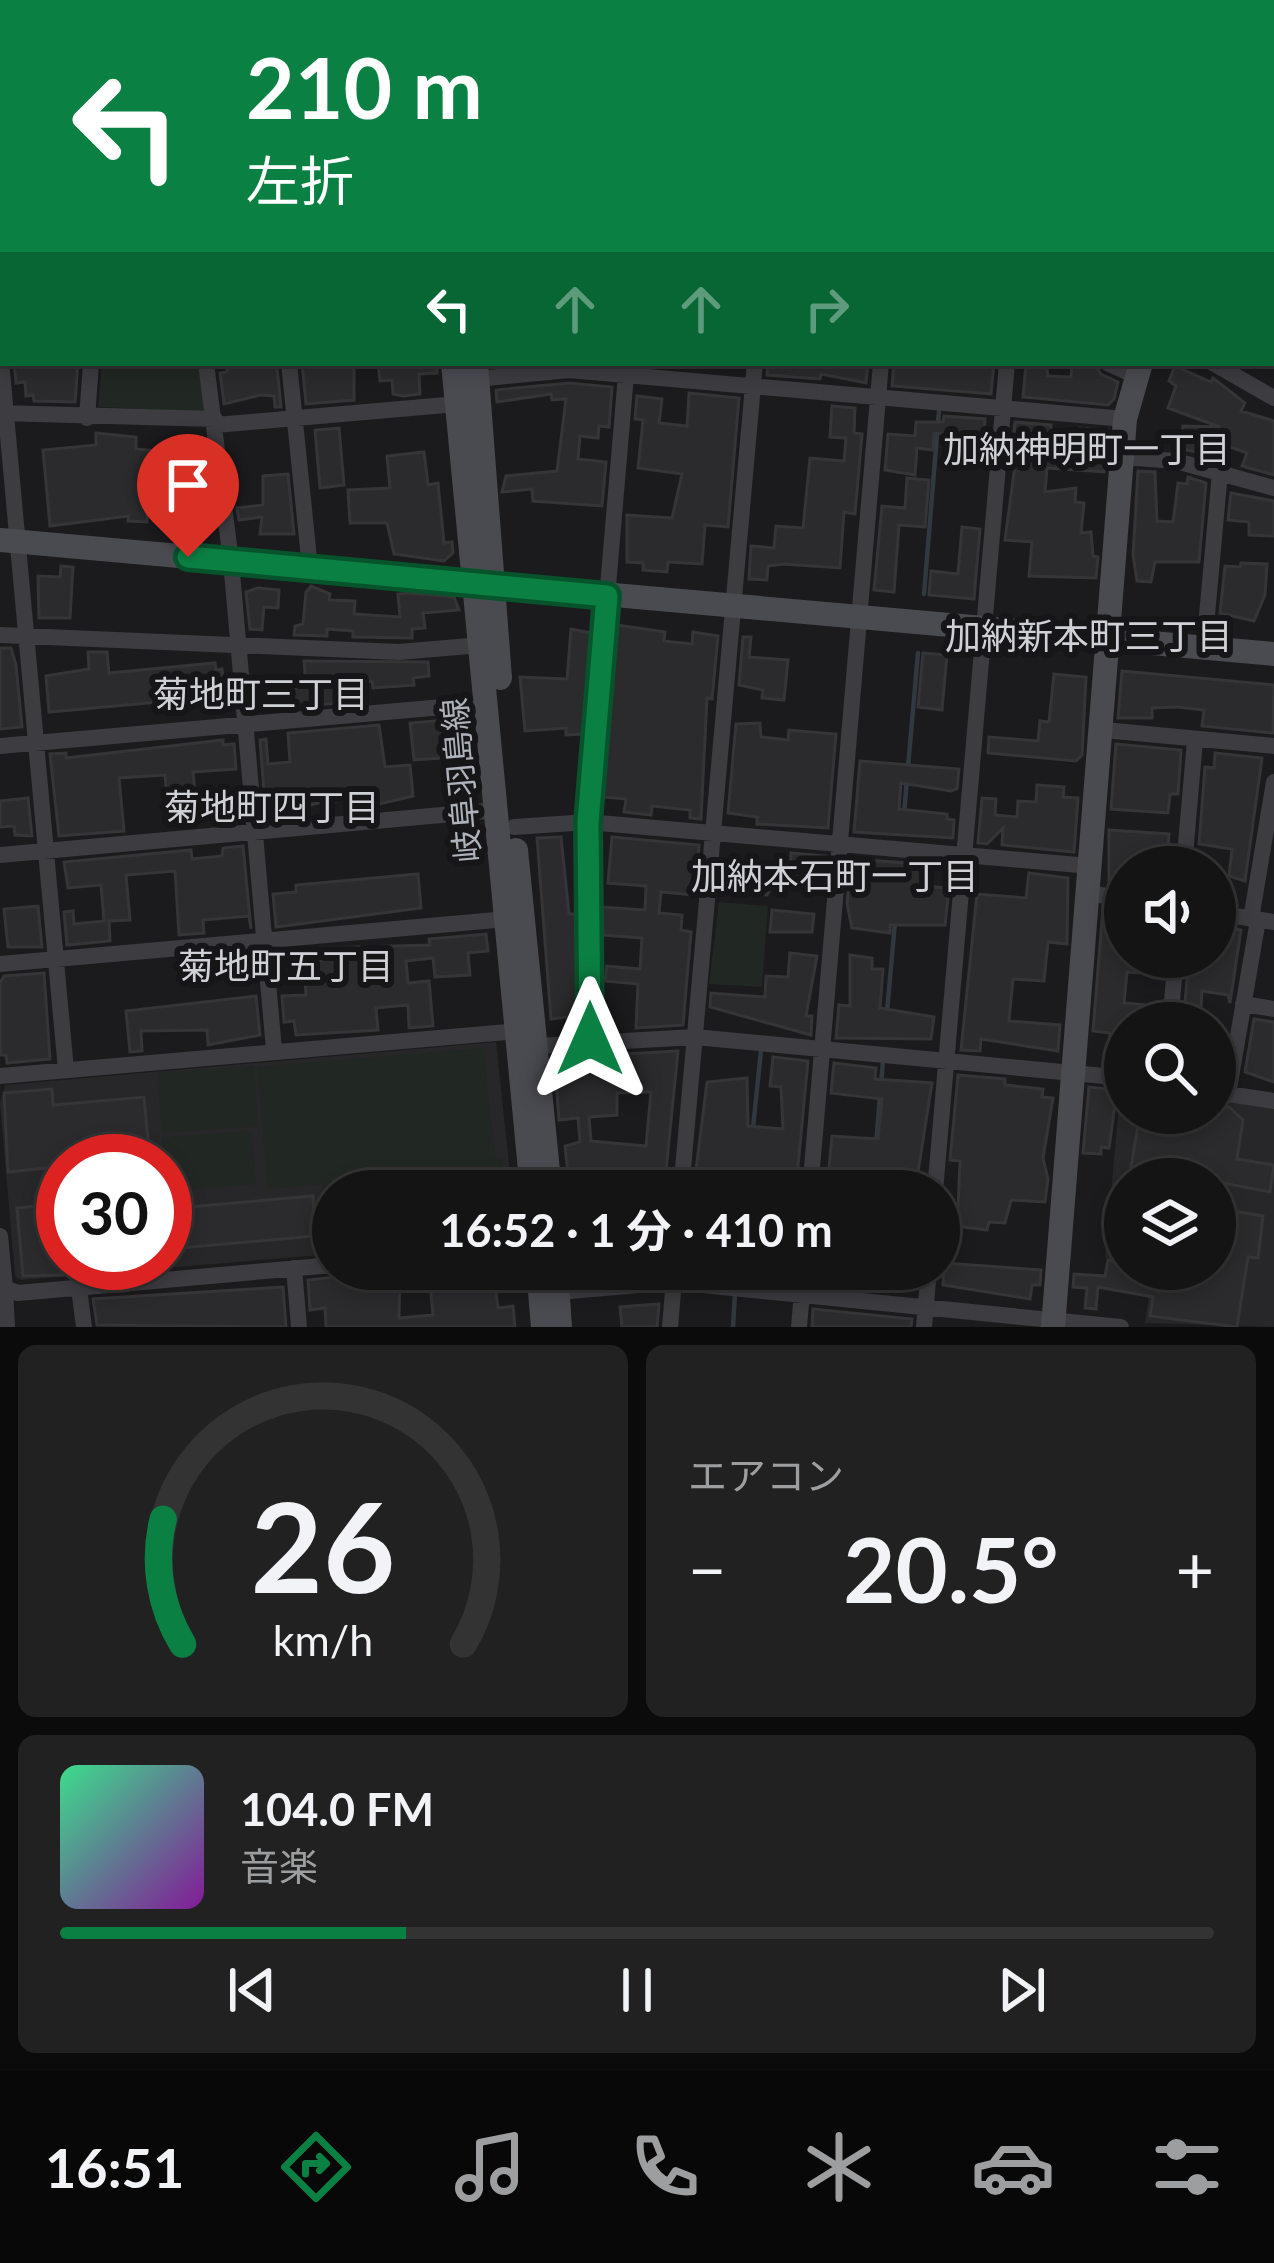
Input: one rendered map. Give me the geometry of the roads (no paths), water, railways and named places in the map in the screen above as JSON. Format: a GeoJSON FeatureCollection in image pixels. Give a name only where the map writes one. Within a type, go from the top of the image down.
{"type":"FeatureCollection","features":[{"type":"Feature","properties":{"kind":"street"},"geometry":{"type":"LineString","coordinates":[[1,366],[9,541],[26,632],[66,1070]]}},
{"type":"Feature","properties":{"kind":"street"},"geometry":{"type":"LineString","coordinates":[[87,418],[92,366]]}},
{"type":"Feature","properties":{"kind":"street"},"geometry":{"type":"LineString","coordinates":[[207,366],[231,561],[274,1050]]}},
{"type":"Feature","properties":{"kind":"street"},"geometry":{"type":"LineString","coordinates":[[289,366],[310,568]]}},
{"type":"Feature","properties":{"kind":"street","name":"岐阜羽島線"},"geometry":{"type":"LineString","coordinates":[[453,366],[484,585],[481,645],[505,818],[507,919],[547,1170]]}},
{"type":"Feature","properties":{"kind":"street"},"geometry":{"type":"LineString","coordinates":[[683,1170],[717,834],[755,366]]}},
{"type":"Feature","properties":{"kind":"street"},"geometry":{"type":"LineString","coordinates":[[812,1170],[881,366]]}},
{"type":"Feature","properties":{"kind":"street"},"geometry":{"type":"LineString","coordinates":[[937,1170],[1006,366]]}},
{"type":"Feature","properties":{"kind":"street"},"geometry":{"type":"LineString","coordinates":[[1218,366],[1274,398]]}},
{"type":"Feature","properties":{"kind":"street"},"geometry":{"type":"LineString","coordinates":[[1053,1322],[1104,730],[1125,419],[1138,369]]}},
{"type":"Feature","properties":{"kind":"street"},"geometry":{"type":"LineString","coordinates":[[590,1039],[588,822],[626,370]]}},
{"type":"Feature","properties":{"kind":"street"},"geometry":{"type":"LineString","coordinates":[[476,371],[626,370],[753,388],[1125,419]]}},
{"type":"Feature","properties":{"kind":"street","name":"岐阜羽島線"},"geometry":{"type":"LineString","coordinates":[[476,371],[484,585],[527,1038],[531,1170]]}},
{"type":"Feature","properties":{"kind":"street"},"geometry":{"type":"LineString","coordinates":[[3,413],[216,422],[457,404]]}},
{"type":"Feature","properties":{"kind":"street"},"geometry":{"type":"LineString","coordinates":[[1123,457],[1220,472],[1274,488]]}},
{"type":"Feature","properties":{"kind":"street"},"geometry":{"type":"LineString","coordinates":[[1204,648],[1220,472]]}},
{"type":"Feature","properties":{"kind":"street"},"geometry":{"type":"LineString","coordinates":[[9,541],[1274,655]]}},
{"type":"Feature","properties":{"kind":"street"},"geometry":{"type":"LineString","coordinates":[[0,635],[26,632],[399,652],[481,645]]}},
{"type":"Feature","properties":{"kind":"street"},"geometry":{"type":"LineString","coordinates":[[0,746],[488,703]]}},
{"type":"Feature","properties":{"kind":"street"},"geometry":{"type":"LineString","coordinates":[[1104,730],[1274,746]]}},
{"type":"Feature","properties":{"kind":"street"},"geometry":{"type":"LineString","coordinates":[[1186,846],[1196,740]]}},
{"type":"Feature","properties":{"kind":"street"},"geometry":{"type":"LineString","coordinates":[[1236,1036],[1261,920],[1274,782]]}},
{"type":"Feature","properties":{"kind":"street"},"geometry":{"type":"LineString","coordinates":[[0,855],[255,832],[505,818],[1090,866]]}},
{"type":"Feature","properties":{"kind":"street"},"geometry":{"type":"LineString","coordinates":[[1088,893],[1104,896]]}},
{"type":"Feature","properties":{"kind":"street"},"geometry":{"type":"LineString","coordinates":[[0,964],[507,919]]}},
{"type":"Feature","properties":{"kind":"street"},"geometry":{"type":"LineString","coordinates":[[1244,1004],[1274,1010]]}},
{"type":"Feature","properties":{"kind":"street"},"geometry":{"type":"LineString","coordinates":[[0,1076],[274,1050],[695,1036],[1104,1075]]}},
{"type":"Feature","properties":{"kind":"street"},"geometry":{"type":"LineString","coordinates":[[1236,1095],[1274,1101]]}},
{"type":"Feature","properties":{"kind":"street"},"geometry":{"type":"LineString","coordinates":[[0,1235],[7,1327]]}},
{"type":"Feature","properties":{"kind":"street"},"geometry":{"type":"LineString","coordinates":[[192,1277],[312,1266]]}},
{"type":"Feature","properties":{"kind":"street"},"geometry":{"type":"LineString","coordinates":[[294,1268],[299,1327]]}},
{"type":"Feature","properties":{"kind":"street"},"geometry":{"type":"LineString","coordinates":[[2,1288],[18,1293],[55,1290]]}},
{"type":"Feature","properties":{"kind":"street"},"geometry":{"type":"LineString","coordinates":[[79,1290],[84,1327]]}},
{"type":"Feature","properties":{"kind":"street"},"geometry":{"type":"LineString","coordinates":[[540,1290],[543,1327]]}},
{"type":"Feature","properties":{"kind":"street"},"geometry":{"type":"LineString","coordinates":[[558,1290],[560,1327]]}},
{"type":"Feature","properties":{"kind":"street"},"geometry":{"type":"LineString","coordinates":[[670,1327],[673,1290]]}},
{"type":"Feature","properties":{"kind":"street"},"geometry":{"type":"LineString","coordinates":[[774,1290],[1121,1327]]}},
{"type":"Feature","properties":{"kind":"street"},"geometry":{"type":"LineString","coordinates":[[799,1327],[802,1290]]}},
{"type":"Feature","properties":{"kind":"street"},"geometry":{"type":"LineString","coordinates":[[924,1327],[927,1290]]}},
{"type":"Feature","properties":{"kind":"waterway"},"geometry":{"type":"LineString","coordinates":[[924,594],[939,411]]}},
{"type":"Feature","properties":{"kind":"waterway"},"geometry":{"type":"LineString","coordinates":[[908,767],[918,653]]}},
{"type":"Feature","properties":{"kind":"waterway"},"geometry":{"type":"LineString","coordinates":[[904,815],[907,779]]}},
{"type":"Feature","properties":{"kind":"waterway"},"geometry":{"type":"LineString","coordinates":[[887,1012],[895,922]]}},
{"type":"Feature","properties":{"kind":"waterway"},"geometry":{"type":"LineString","coordinates":[[753,1128],[761,1050]]}},
{"type":"Feature","properties":{"kind":"waterway"},"geometry":{"type":"LineString","coordinates":[[881,1085],[883,1061]]}},
{"type":"Feature","properties":{"kind":"waterway"},"geometry":{"type":"LineString","coordinates":[[876,1145],[880,1096]]}},
{"type":"Feature","properties":{"kind":"waterway"},"geometry":{"type":"LineString","coordinates":[[733,1327],[735,1293]]}},
{"type":"Feature","properties":{"kind":"district","name":"加納神明町一丁目"},"geometry":{"type":"Point","coordinates":[1087,449]}},
{"type":"Feature","properties":{"kind":"district","name":"加納新本町三丁目"},"geometry":{"type":"Point","coordinates":[1089,636]}},
{"type":"Feature","properties":{"kind":"district","name":"菊地町三丁目"},"geometry":{"type":"Point","coordinates":[261,694]}},
{"type":"Feature","properties":{"kind":"district","name":"菊地町四丁目"},"geometry":{"type":"Point","coordinates":[272,807]}},
{"type":"Feature","properties":{"kind":"district","name":"加納本石町一丁目"},"geometry":{"type":"Point","coordinates":[835,876]}},
{"type":"Feature","properties":{"kind":"district","name":"菊地町五丁目"},"geometry":{"type":"Point","coordinates":[286,966]}}]}
